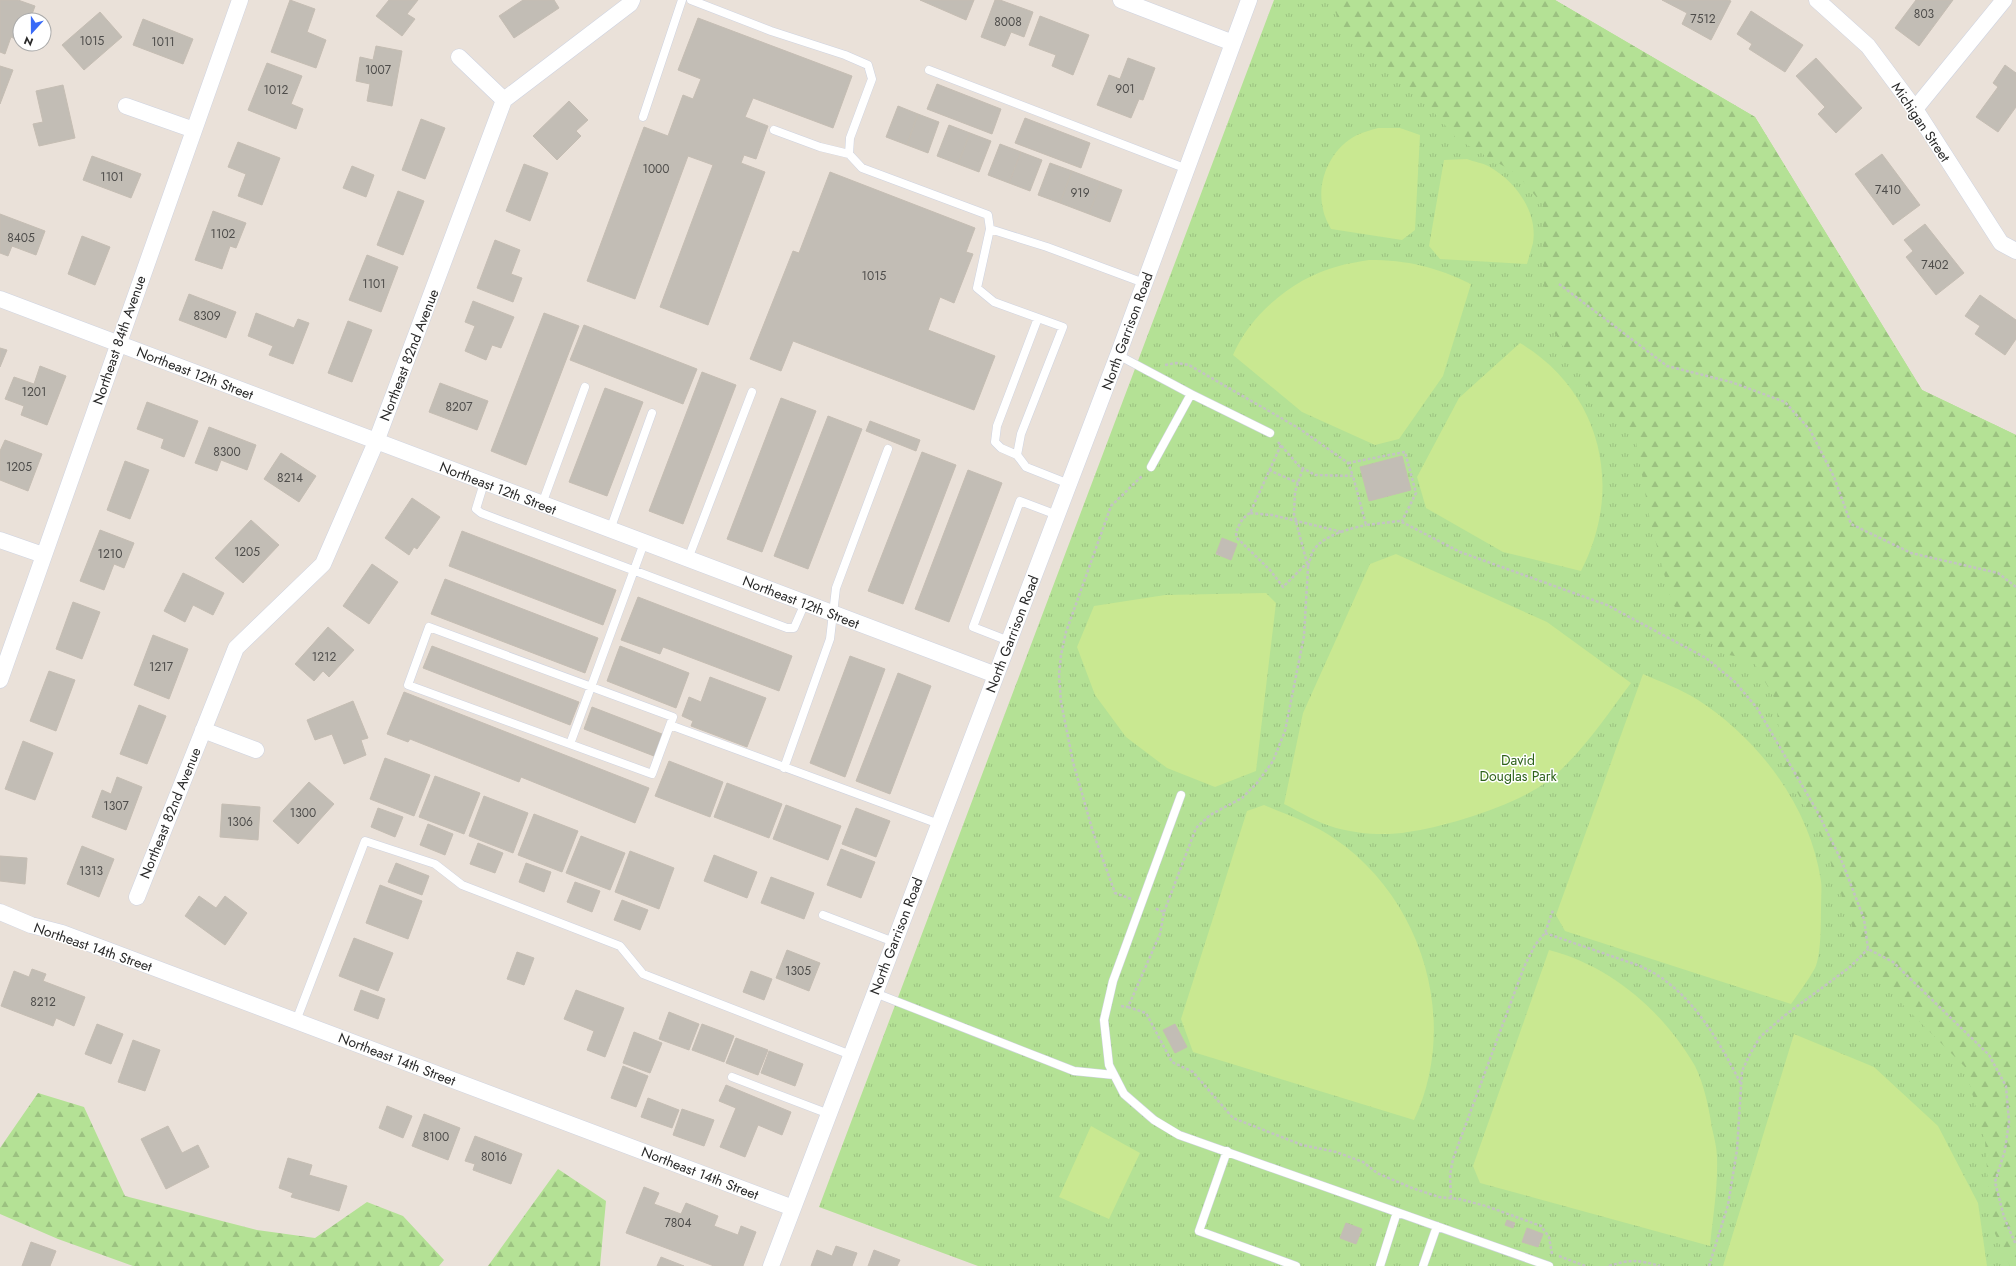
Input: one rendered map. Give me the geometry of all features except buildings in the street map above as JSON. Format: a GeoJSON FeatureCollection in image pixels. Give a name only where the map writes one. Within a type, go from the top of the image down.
{"type":"FeatureCollection","features":[{"type":"Feature","properties":{"kind":"street","name":"Northeast 84th Avenue"},"geometry":{"type":"LineString","coordinates":[[0,680],[240,0]]}},
{"type":"Feature","properties":{"kind":"street"},"geometry":{"type":"LineString","coordinates":[[459,57],[504,100],[630,4],[632,0]]}},
{"type":"Feature","properties":{"kind":"street"},"geometry":{"type":"LineString","coordinates":[[1121,0],[1233,43]]}},
{"type":"Feature","properties":{"kind":"street","name":"North Garrison Road"},"geometry":{"type":"LineString","coordinates":[[771,1266],[1118,355],[1249,0]]}},
{"type":"Feature","properties":{"kind":"street","name":"Michigan Street"},"geometry":{"type":"LineString","coordinates":[[1817,0],[1868,46],[1915,109],[2001,243],[2016,251]]}},
{"type":"Feature","properties":{"kind":"street"},"geometry":{"type":"LineString","coordinates":[[1915,109],[2004,0]]}},
{"type":"Feature","properties":{"kind":"street","name":"Northeast 82nd Avenue"},"geometry":{"type":"LineString","coordinates":[[138,897],[236,648],[323,564],[376,442],[504,100]]}},
{"type":"Feature","properties":{"kind":"street"},"geometry":{"type":"LineString","coordinates":[[126,106],[194,130]]}},
{"type":"Feature","properties":{"kind":"street","name":"Northeast 12th Street"},"geometry":{"type":"LineString","coordinates":[[0,299],[484,483],[996,675]]}},
{"type":"Feature","properties":{"kind":"street"},"geometry":{"type":"LineString","coordinates":[[0,540],[43,555]]}},
{"type":"Feature","properties":{"kind":"street","name":"Northeast 82nd Avenue"},"geometry":{"type":"LineString","coordinates":[[203,730],[256,750]]}},
{"type":"Feature","properties":{"kind":"street","name":"Northeast 14th Street"},"geometry":{"type":"LineString","coordinates":[[0,912],[31,925],[62,933],[793,1208]]}},
{"type":"Feature","properties":{"kind":"lane"},"geometry":{"type":"LineString","coordinates":[[642,117],[682,0]]}},
{"type":"Feature","properties":{"kind":"lane"},"geometry":{"type":"LineString","coordinates":[[691,0],[771,31],[845,55],[868,65],[872,79],[850,138],[849,154]]}},
{"type":"Feature","properties":{"kind":"lane"},"geometry":{"type":"LineString","coordinates":[[929,70],[1187,169]]}},
{"type":"Feature","properties":{"kind":"lane"},"geometry":{"type":"LineString","coordinates":[[774,130],[820,147],[849,154],[862,168],[988,215],[990,229],[977,288],[994,302],[1063,327],[1021,434],[1017,455]]}},
{"type":"Feature","properties":{"kind":"lane"},"geometry":{"type":"LineString","coordinates":[[990,229],[1047,247],[1144,283]]}},
{"type":"Feature","properties":{"kind":"lane"},"geometry":{"type":"LineString","coordinates":[[1038,318],[997,426],[995,442],[1001,448],[1017,455],[1026,467],[1069,484]]}},
{"type":"Feature","properties":{"kind":"lane"},"geometry":{"type":"LineString","coordinates":[[1118,355],[1191,394],[1270,432]]}},
{"type":"Feature","properties":{"kind":"lane"},"geometry":{"type":"LineString","coordinates":[[542,504],[586,387]]}},
{"type":"Feature","properties":{"kind":"lane"},"geometry":{"type":"LineString","coordinates":[[688,559],[752,392]]}},
{"type":"Feature","properties":{"kind":"lane"},"geometry":{"type":"LineString","coordinates":[[1151,467],[1191,394]]}},
{"type":"Feature","properties":{"kind":"lane"},"geometry":{"type":"LineString","coordinates":[[610,530],[652,414]]}},
{"type":"Feature","properties":{"kind":"lane"},"geometry":{"type":"LineString","coordinates":[[784,768],[830,639],[836,588],[888,449]]}},
{"type":"Feature","properties":{"kind":"lane"},"geometry":{"type":"LineString","coordinates":[[484,483],[476,508],[481,513],[634,571],[787,628],[794,628],[798,623],[805,603]]}},
{"type":"Feature","properties":{"kind":"lane"},"geometry":{"type":"LineString","coordinates":[[1009,641],[972,627],[1020,501],[1057,515]]}},
{"type":"Feature","properties":{"kind":"lane"},"geometry":{"type":"LineString","coordinates":[[570,744],[644,543]]}},
{"type":"Feature","properties":{"kind":"lane"},"geometry":{"type":"LineString","coordinates":[[429,627],[673,717],[670,725],[652,774],[408,685],[429,627]]}},
{"type":"Feature","properties":{"kind":"lane"},"geometry":{"type":"LineString","coordinates":[[670,725],[939,824]]}},
{"type":"Feature","properties":{"kind":"lane"},"geometry":{"type":"LineString","coordinates":[[1181,795],[1113,981],[1104,1020],[1109,1065],[1124,1094],[1154,1120],[1179,1135],[1549,1266]]}},
{"type":"Feature","properties":{"kind":"lane"},"geometry":{"type":"LineString","coordinates":[[296,1021],[365,841],[435,864],[462,885],[620,946],[643,974],[851,1055]]}},
{"type":"Feature","properties":{"kind":"lane"},"geometry":{"type":"LineString","coordinates":[[823,915],[894,942]]}},
{"type":"Feature","properties":{"kind":"lane"},"geometry":{"type":"LineString","coordinates":[[875,993],[1074,1071],[1114,1075]]}},
{"type":"Feature","properties":{"kind":"lane"},"geometry":{"type":"LineString","coordinates":[[732,1077],[828,1114]]}},
{"type":"Feature","properties":{"kind":"lane"},"geometry":{"type":"LineString","coordinates":[[1227,1152],[1199,1231],[1296,1266]]}},
{"type":"Feature","properties":{"kind":"lane"},"geometry":{"type":"LineString","coordinates":[[1380,1266],[1397,1212]]}},
{"type":"Feature","properties":{"kind":"lane"},"geometry":{"type":"LineString","coordinates":[[1423,1266],[1437,1226]]}},
{"type":"Feature","properties":{"kind":"path"},"geometry":{"type":"LineString","coordinates":[[1559,284],[1667,366],[1731,382],[1785,402],[1810,430],[1834,478],[1851,524],[1911,553],[1998,573],[2016,587]]}},
{"type":"Feature","properties":{"kind":"path"},"geometry":{"type":"LineString","coordinates":[[1153,373],[1162,365],[1176,363],[1189,365],[1300,429],[1348,463],[1366,525]]}},
{"type":"Feature","properties":{"kind":"path"},"geometry":{"type":"LineString","coordinates":[[1270,432],[1303,468],[1315,475],[1353,476]]}},
{"type":"Feature","properties":{"kind":"path"},"geometry":{"type":"LineString","coordinates":[[1281,445],[1250,513],[1244,517],[1236,533],[1237,538],[1270,570],[1283,587],[1307,565],[1314,551],[1328,538],[1366,525],[1402,521],[1460,552],[1608,605],[1706,658],[1735,682],[1757,708],[1824,824],[1843,864],[1864,919],[1868,949]]}},
{"type":"Feature","properties":{"kind":"path"},"geometry":{"type":"LineString","coordinates":[[1348,463],[1405,452],[1416,493],[1402,521]]}},
{"type":"Feature","properties":{"kind":"path"},"geometry":{"type":"LineString","coordinates":[[1151,467],[1112,506],[1066,632],[1061,655],[1059,675],[1061,702],[1073,762],[1096,839],[1115,892],[1164,912]]}},
{"type":"Feature","properties":{"kind":"path"},"geometry":{"type":"LineString","coordinates":[[1128,1007],[1160,934],[1164,912],[1196,828],[1210,815],[1242,798],[1257,783],[1273,761],[1285,731],[1304,636],[1307,565],[1294,514],[1295,492],[1303,468]]}},
{"type":"Feature","properties":{"kind":"path"},"geometry":{"type":"LineString","coordinates":[[1270,470],[1298,483]]}},
{"type":"Feature","properties":{"kind":"path"},"geometry":{"type":"LineString","coordinates":[[1250,513],[1272,515],[1342,532]]}},
{"type":"Feature","properties":{"kind":"path"},"geometry":{"type":"LineString","coordinates":[[1451,1198],[1450,1175],[1453,1159],[1524,967],[1534,945],[1545,933],[1553,910]]}},
{"type":"Feature","properties":{"kind":"path"},"geometry":{"type":"LineString","coordinates":[[1545,933],[1645,969],[1670,984],[1685,997],[1704,1022],[1742,1084]]}},
{"type":"Feature","properties":{"kind":"path"},"geometry":{"type":"LineString","coordinates":[[1709,1266],[1728,1206],[1737,1150],[1742,1072],[1747,1060],[1760,1037],[1784,1016],[1850,967],[1868,949]]}},
{"type":"Feature","properties":{"kind":"path"},"geometry":{"type":"LineString","coordinates":[[1868,949],[1893,962],[1989,1055],[2006,1086],[2009,1122],[2005,1150],[1995,1182],[2004,1217],[2016,1245]]}},
{"type":"Feature","properties":{"kind":"path"},"geometry":{"type":"LineString","coordinates":[[1107,1006],[1128,1007],[1146,1013],[1172,1062],[1193,1072],[1233,1118],[1302,1145],[1336,1152],[1363,1162],[1377,1173],[1412,1188],[1439,1197],[1451,1198],[1486,1206],[1541,1226],[1549,1237],[1552,1254],[1585,1266]]}},
{"type":"Feature","properties":{"kind":"path"},"geometry":{"type":"LineString","coordinates":[[1609,1266],[1626,1260],[1640,1260],[1660,1266]]}},
{"type":"Feature","properties":{"kind":"green space","name":"David Douglas Park"},"geometry":{"type":"Polygon","coordinates":[[[1274,0],[1555,0],[1755,117],[1922,390],[2016,435],[2016,1266],[978,1266],[819,1207],[1274,0]]]}},
{"type":"Feature","properties":{"kind":"green space"},"geometry":{"type":"Polygon","coordinates":[[[1331,0],[1555,0],[1755,117],[1922,390],[2016,435],[2016,1266],[2010,1266],[1991,1225],[1985,1141],[1965,1067],[1903,1005],[1868,963],[1852,926],[1823,840],[1782,764],[1776,701],[1752,659],[1723,654],[1672,604],[1650,520],[1636,441],[1603,410],[1555,334],[1544,285],[1543,205],[1517,174],[1457,139],[1426,103],[1361,51],[1338,19],[1331,0]]]}},
{"type":"Feature","properties":{"kind":"green space"},"geometry":{"type":"Polygon","coordinates":[[[1378,128],[1400,128],[1420,135],[1415,230],[1402,240],[1331,229],[1326,219],[1321,198],[1324,177],[1328,166],[1340,148],[1359,134],[1378,128]]]}},
{"type":"Feature","properties":{"kind":"green space"},"geometry":{"type":"Polygon","coordinates":[[[1467,159],[1488,166],[1500,173],[1516,189],[1523,199],[1532,220],[1534,231],[1533,243],[1527,264],[1440,259],[1429,246],[1444,160],[1467,159]]]}},
{"type":"Feature","properties":{"kind":"green space"},"geometry":{"type":"Polygon","coordinates":[[[1369,260],[1396,261],[1422,266],[1446,273],[1471,284],[1443,376],[1399,439],[1375,445],[1302,412],[1233,355],[1251,325],[1263,311],[1291,288],[1323,271],[1346,264],[1369,260]]]}},
{"type":"Feature","properties":{"kind":"green space"},"geometry":{"type":"Polygon","coordinates":[[[1520,343],[1548,363],[1570,388],[1587,415],[1597,444],[1602,475],[1601,507],[1594,539],[1581,571],[1503,552],[1426,508],[1417,477],[1459,398],[1520,343]]]}},
{"type":"Feature","properties":{"kind":"green space"},"geometry":{"type":"Polygon","coordinates":[[[1396,554],[1547,622],[1631,683],[1595,732],[1575,755],[1565,766],[1541,786],[1505,804],[1444,825],[1391,834],[1353,832],[1323,823],[1284,804],[1303,713],[1370,564],[1396,554]]]}},
{"type":"Feature","properties":{"kind":"green space"},"geometry":{"type":"Polygon","coordinates":[[[1266,593],[1276,603],[1256,771],[1215,787],[1167,768],[1126,737],[1095,695],[1077,647],[1094,606],[1165,595],[1266,593]]]}},
{"type":"Feature","properties":{"kind":"green space"},"geometry":{"type":"Polygon","coordinates":[[[1643,674],[1678,689],[1698,700],[1721,716],[1742,735],[1761,755],[1779,778],[1794,802],[1806,827],[1815,854],[1821,881],[1820,948],[1815,968],[1791,1004],[1565,931],[1556,915],[1643,674]]]}},
{"type":"Feature","properties":{"kind":"green space"},"geometry":{"type":"Polygon","coordinates":[[[1264,805],[1301,820],[1327,834],[1366,864],[1391,894],[1411,928],[1425,965],[1432,1004],[1433,1043],[1427,1082],[1414,1120],[1193,1052],[1181,1019],[1247,811],[1264,805]]]}},
{"type":"Feature","properties":{"kind":"green space"},"geometry":{"type":"Polygon","coordinates":[[[1549,950],[1572,957],[1593,967],[1614,979],[1633,993],[1651,1009],[1667,1027],[1695,1066],[1706,1096],[1717,1154],[1716,1191],[1710,1246],[1480,1183],[1473,1166],[1549,950]]]}},
{"type":"Feature","properties":{"kind":"green space"},"geometry":{"type":"Polygon","coordinates":[[[1794,1034],[1874,1067],[1938,1126],[1978,1203],[1987,1266],[1723,1266],[1794,1034]]]}},
{"type":"Feature","properties":{"kind":"green space"},"geometry":{"type":"Polygon","coordinates":[[[38,1093],[84,1107],[125,1196],[257,1230],[315,1238],[367,1202],[403,1216],[444,1260],[439,1266],[133,1266],[58,1239],[0,1214],[0,1148],[38,1093]]]}},
{"type":"Feature","properties":{"kind":"green space"},"geometry":{"type":"Polygon","coordinates":[[[1091,1126],[1140,1153],[1109,1219],[1059,1197],[1091,1126]]]}},
{"type":"Feature","properties":{"kind":"green space"},"geometry":{"type":"Polygon","coordinates":[[[558,1169],[606,1201],[600,1266],[488,1266],[558,1169]]]}}]}
